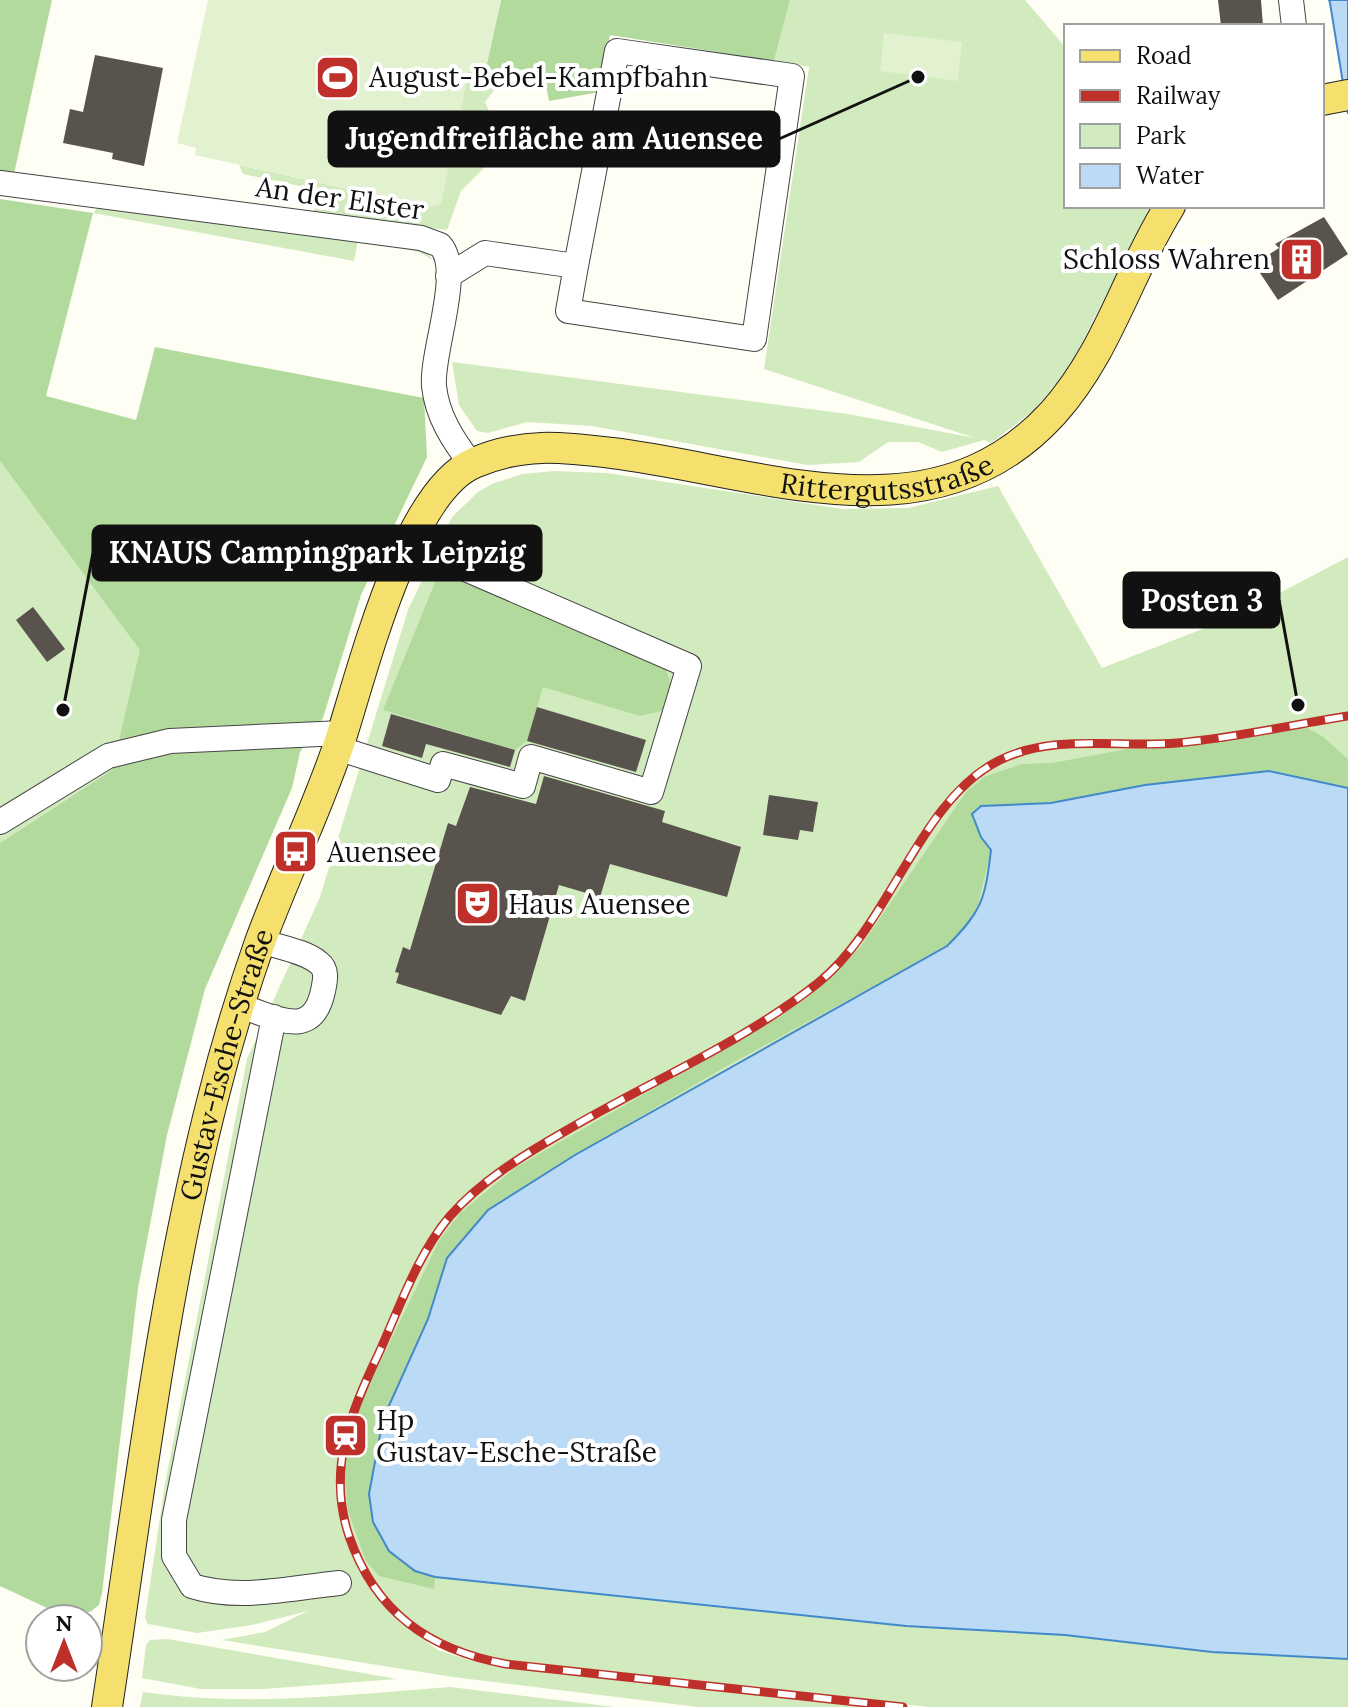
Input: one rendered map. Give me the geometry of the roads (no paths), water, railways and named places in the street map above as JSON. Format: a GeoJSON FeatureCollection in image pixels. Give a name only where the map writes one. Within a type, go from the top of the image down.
{"type":"FeatureCollection","features":[{"type":"Feature","properties":{"kind":"main road","name":"Rittergutsstraße"},"geometry":{"type":"LineString","coordinates":[[471,464],[543,445],[645,457],[811,488],[885,491],[951,478],[988,463],[1020,444],[1051,415],[1078,382],[1108,333],[1169,208]]}},
{"type":"Feature","properties":{"kind":"main road","name":"Gustav-Esche-Straße"},"geometry":{"type":"LineString","coordinates":[[107,1707],[188,1212],[212,1099],[239,1006],[339,741],[384,603],[414,533],[442,488],[471,464]]}},
{"type":"Feature","properties":{"kind":"street"},"geometry":{"type":"LineString","coordinates":[[1291,0],[1294,24]]}},
{"type":"Feature","properties":{"kind":"street"},"geometry":{"type":"LineString","coordinates":[[617,51],[792,76],[754,339],[568,311],[576,266],[617,51]]}},
{"type":"Feature","properties":{"kind":"street","name":"An der Elster"},"geometry":{"type":"LineString","coordinates":[[0,183],[421,238],[446,251],[448,276]]}},
{"type":"Feature","properties":{"kind":"street"},"geometry":{"type":"LineString","coordinates":[[471,464],[447,433],[434,385],[448,276],[485,253],[576,266]]}},
{"type":"Feature","properties":{"kind":"street"},"geometry":{"type":"LineString","coordinates":[[0,822],[108,756],[170,741],[339,741],[438,780],[443,764],[523,786],[531,757],[651,792],[689,666],[461,567],[414,533]]}},
{"type":"Feature","properties":{"kind":"street"},"geometry":{"type":"LineString","coordinates":[[239,1006],[297,1023],[309,1021],[316,1014],[322,997],[324,968],[317,961],[261,941]]}},
{"type":"Feature","properties":{"kind":"street"},"geometry":{"type":"LineString","coordinates":[[274,1017],[202,1367],[174,1520],[174,1556],[192,1586],[207,1591],[232,1593],[339,1583]]}},
{"type":"Feature","properties":{"kind":"water"},"geometry":{"type":"Polygon","coordinates":[[[1329,0],[1348,0],[1348,114],[1330,3],[1329,0]]]}},
{"type":"Feature","properties":{"kind":"water"},"geometry":{"type":"Polygon","coordinates":[[[1269,771],[1348,788],[1348,1659],[1212,1652],[1065,1635],[906,1626],[435,1577],[415,1571],[389,1551],[373,1522],[369,1494],[383,1419],[428,1319],[447,1258],[488,1210],[575,1155],[947,946],[975,913],[987,881],[991,850],[981,837],[972,814],[981,806],[1051,803],[1145,785],[1269,771]]]}},
{"type":"Feature","properties":{"kind":"railway"},"geometry":{"type":"LineString","coordinates":[[903,1707],[506,1664],[453,1649],[408,1623],[390,1606],[360,1563],[349,1536],[340,1488],[341,1465],[351,1421],[401,1301],[438,1231],[462,1203],[489,1180],[562,1133],[757,1025],[818,983],[843,959],[865,930],[946,805],[970,780],[998,761],[1019,752],[1063,744],[1177,743],[1348,716]]}},
{"type":"Feature","properties":{"kind":"place","name":"August-Bebel-Kampfbahn"},"geometry":{"type":"Point","coordinates":[338,77]}},
{"type":"Feature","properties":{"kind":"place","name":"Jugendfreifläche am Auensee"},"geometry":{"type":"Point","coordinates":[918,77]}},
{"type":"Feature","properties":{"kind":"place","name":"Schloss Wahren"},"geometry":{"type":"Point","coordinates":[1301,259]}},
{"type":"Feature","properties":{"kind":"place","name":"Posten 3"},"geometry":{"type":"Point","coordinates":[1298,705]}},
{"type":"Feature","properties":{"kind":"place","name":"KNAUS Campingpark Leipzig"},"geometry":{"type":"Point","coordinates":[63,710]}},
{"type":"Feature","properties":{"kind":"place","name":"Auensee"},"geometry":{"type":"Point","coordinates":[296,852]}},
{"type":"Feature","properties":{"kind":"place","name":"Haus Auensee"},"geometry":{"type":"Point","coordinates":[477,904]}},
{"type":"Feature","properties":{"kind":"place","name":"Hp Gustav-Esche-Straße"},"geometry":{"type":"Point","coordinates":[345,1436]}}]}
